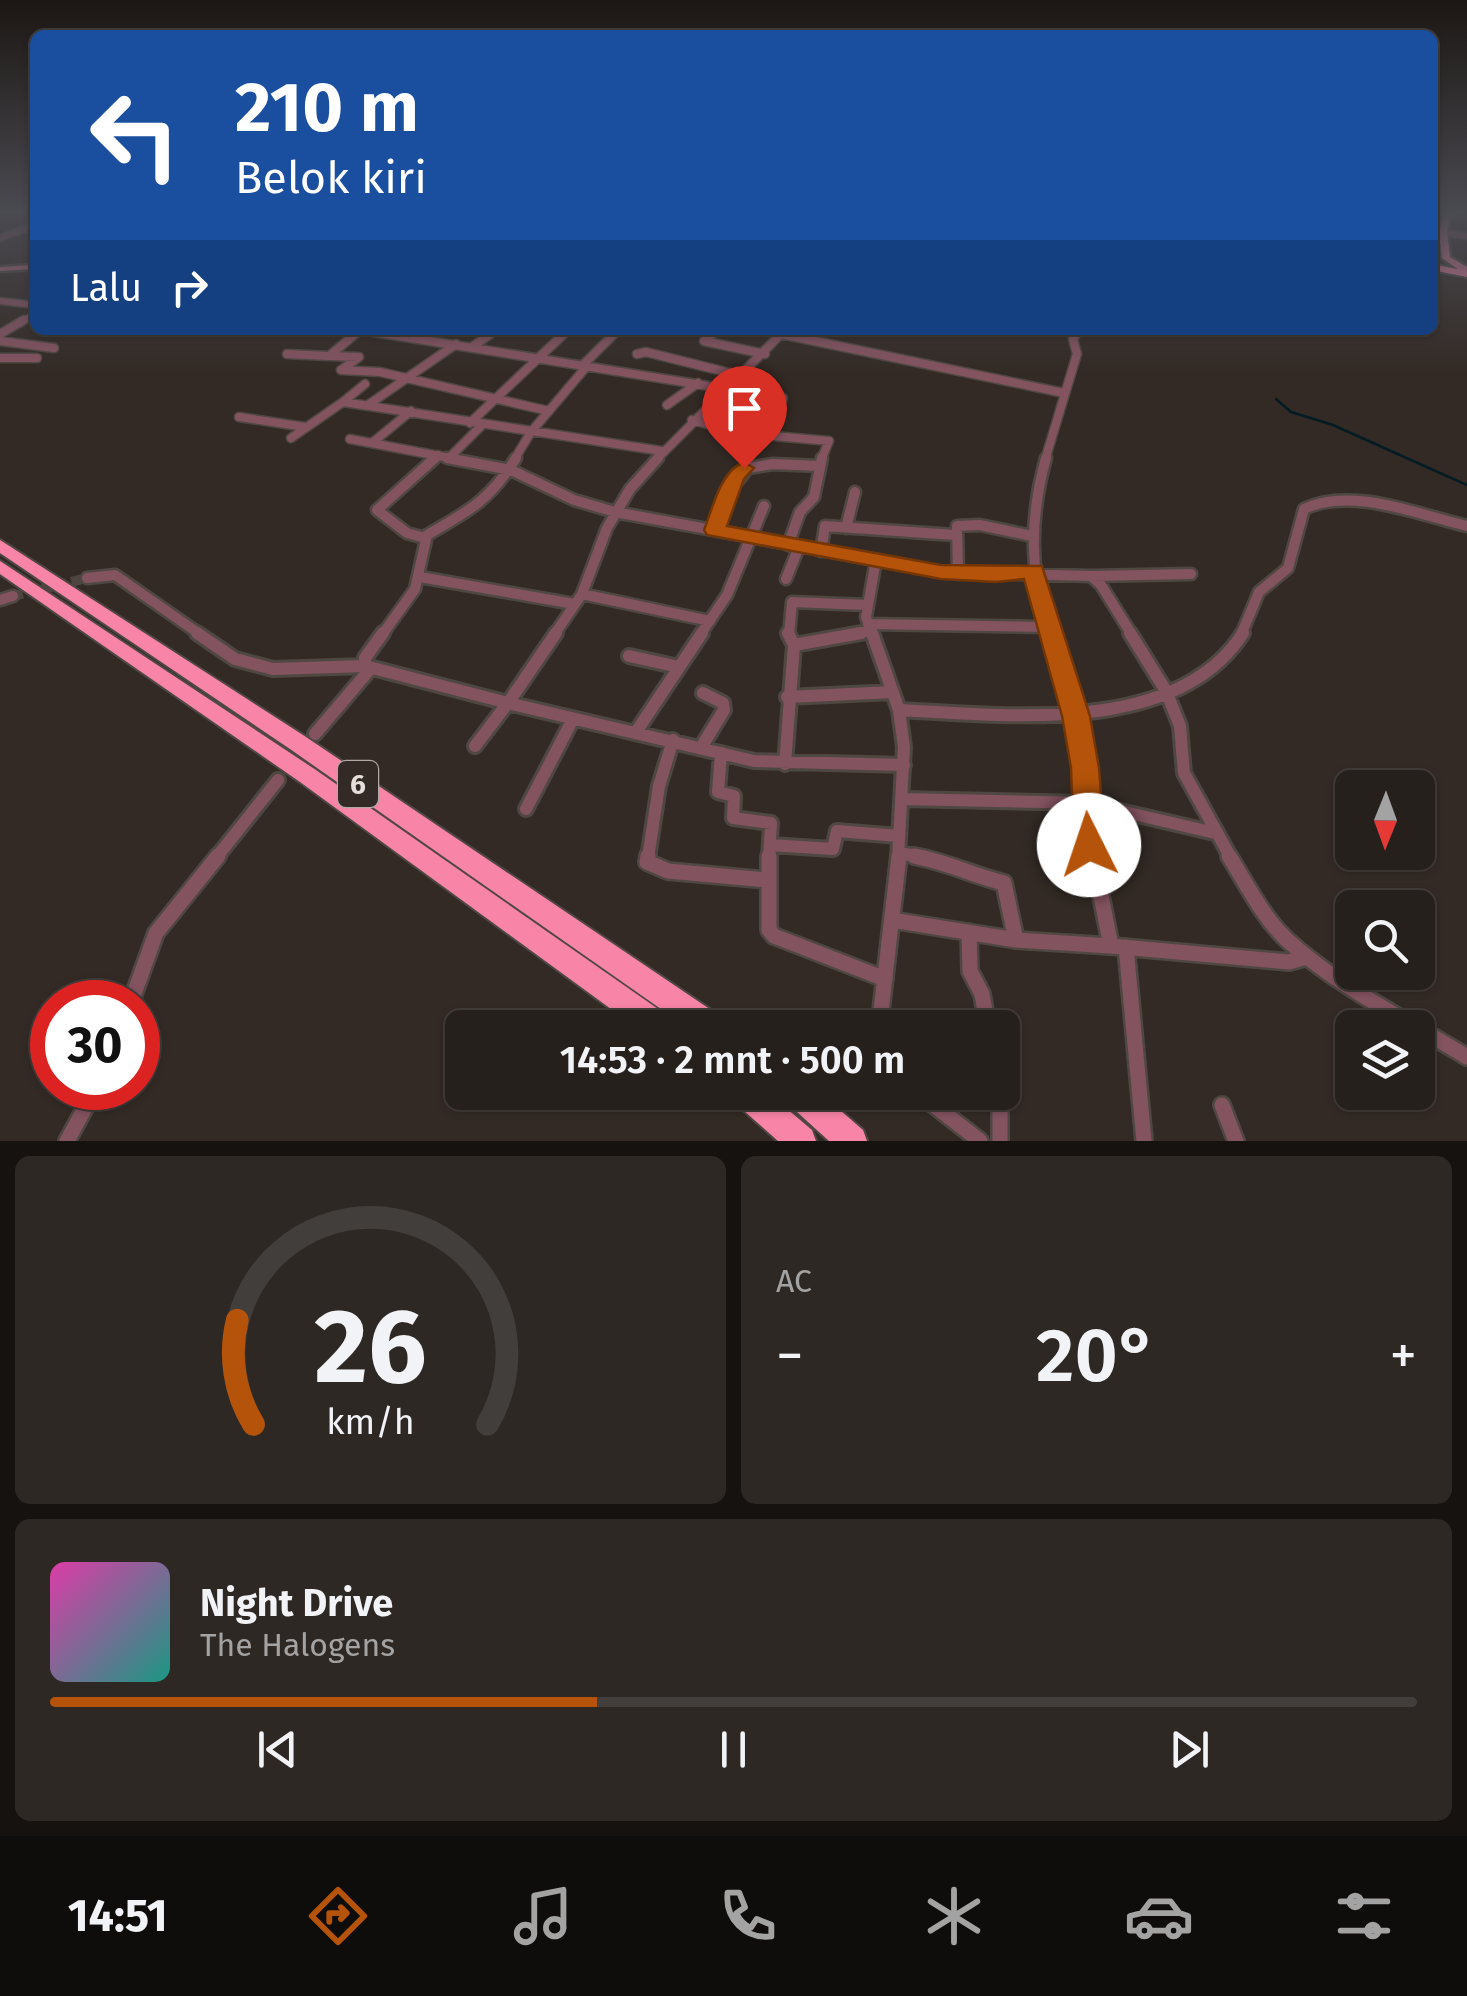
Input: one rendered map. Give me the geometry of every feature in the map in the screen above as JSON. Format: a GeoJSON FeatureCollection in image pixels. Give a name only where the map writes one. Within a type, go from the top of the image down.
{"type":"FeatureCollection","features":[{"type":"Feature","properties":{"kind":"highway","name":"6"},"geometry":{"type":"LineString","coordinates":[[0,546],[298,743],[686,1010]]}},
{"type":"Feature","properties":{"kind":"highway","name":"6"},"geometry":{"type":"LineString","coordinates":[[0,566],[308,776],[636,1010]]}},
{"type":"Feature","properties":{"kind":"highway"},"geometry":{"type":"LineString","coordinates":[[765,1110],[801,1141]]}},
{"type":"Feature","properties":{"kind":"highway"},"geometry":{"type":"LineString","coordinates":[[817,1110],[852,1141]]}},
{"type":"Feature","properties":{"kind":"main road"},"geometry":{"type":"LineString","coordinates":[[0,269],[30,267]]}},
{"type":"Feature","properties":{"kind":"street"},"geometry":{"type":"LineString","coordinates":[[0,301],[30,304]]}},
{"type":"Feature","properties":{"kind":"street"},"geometry":{"type":"LineString","coordinates":[[0,310],[15,303]]}},
{"type":"Feature","properties":{"kind":"street"},"geometry":{"type":"LineString","coordinates":[[0,338],[30,317]]}},
{"type":"Feature","properties":{"kind":"street"},"geometry":{"type":"LineString","coordinates":[[329,356],[354,335]]}},
{"type":"Feature","properties":{"kind":"street"},"geometry":{"type":"LineString","coordinates":[[394,335],[698,382],[785,400],[764,435]]}},
{"type":"Feature","properties":{"kind":"street"},"geometry":{"type":"LineString","coordinates":[[472,346],[488,335]]}},
{"type":"Feature","properties":{"kind":"street"},"geometry":{"type":"LineString","coordinates":[[470,423],[563,335]]}},
{"type":"Feature","properties":{"kind":"street"},"geometry":{"type":"LineString","coordinates":[[438,455],[377,510],[407,532],[425,538],[477,508],[510,470],[531,432],[613,335]]}},
{"type":"Feature","properties":{"kind":"street"},"geometry":{"type":"LineString","coordinates":[[711,335],[704,341],[765,354]]}},
{"type":"Feature","properties":{"kind":"street"},"geometry":{"type":"LineString","coordinates":[[475,746],[578,599],[616,512],[662,451],[781,335]]}},
{"type":"Feature","properties":{"kind":"street"},"geometry":{"type":"LineString","coordinates":[[797,335],[1064,393]]}},
{"type":"Feature","properties":{"kind":"street"},"geometry":{"type":"LineString","coordinates":[[1076,335],[1073,339],[1077,354],[1067,369],[1064,393],[1045,450],[1032,536],[1034,570],[1076,716],[1091,869],[1118,946],[1144,1141]]}},
{"type":"Feature","properties":{"kind":"street"},"geometry":{"type":"LineString","coordinates":[[0,338],[54,348]]}},
{"type":"Feature","properties":{"kind":"street"},"geometry":{"type":"LineString","coordinates":[[368,405],[456,344]]}},
{"type":"Feature","properties":{"kind":"street"},"geometry":{"type":"LineString","coordinates":[[637,354],[646,352],[742,376]]}},
{"type":"Feature","properties":{"kind":"street"},"geometry":{"type":"LineString","coordinates":[[287,354],[359,358],[341,370],[409,378],[549,411]]}},
{"type":"Feature","properties":{"kind":"street"},"geometry":{"type":"LineString","coordinates":[[0,358],[37,358]]}},
{"type":"Feature","properties":{"kind":"street"},"geometry":{"type":"LineString","coordinates":[[667,405],[698,382]]}},
{"type":"Feature","properties":{"kind":"street"},"geometry":{"type":"LineString","coordinates":[[291,438],[366,384]]}},
{"type":"Feature","properties":{"kind":"street"},"geometry":{"type":"LineString","coordinates":[[343,402],[662,451]]}},
{"type":"Feature","properties":{"kind":"street"},"geometry":{"type":"LineString","coordinates":[[372,444],[410,411]]}},
{"type":"Feature","properties":{"kind":"street"},"geometry":{"type":"LineString","coordinates":[[238,417],[306,428]]}},
{"type":"Feature","properties":{"kind":"street"},"geometry":{"type":"LineString","coordinates":[[692,420],[764,435],[828,440],[814,497],[800,512],[786,579]]}},
{"type":"Feature","properties":{"kind":"street"},"geometry":{"type":"LineString","coordinates":[[450,457],[482,425]]}},
{"type":"Feature","properties":{"kind":"street"},"geometry":{"type":"LineString","coordinates":[[350,439],[510,470],[574,500],[616,512],[958,574],[1034,570],[1091,576],[1191,574]]}},
{"type":"Feature","properties":{"kind":"street"},"geometry":{"type":"LineString","coordinates":[[714,530],[735,477],[744,468],[819,466]]}},
{"type":"Feature","properties":{"kind":"street"},"geometry":{"type":"LineString","coordinates":[[846,528],[855,492]]}},
{"type":"Feature","properties":{"kind":"street"},"geometry":{"type":"LineString","coordinates":[[899,710],[1076,716],[1166,691],[1207,671],[1241,637],[1261,588],[1287,570],[1297,526],[1304,509],[1313,502],[1350,502],[1467,526]]}},
{"type":"Feature","properties":{"kind":"street"},"geometry":{"type":"LineString","coordinates":[[636,732],[727,595],[764,506]]}},
{"type":"Feature","properties":{"kind":"street"},"geometry":{"type":"LineString","coordinates":[[958,574],[956,526],[966,524],[1032,536]]}},
{"type":"Feature","properties":{"kind":"street"},"geometry":{"type":"LineString","coordinates":[[821,551],[824,526],[955,534]]}},
{"type":"Feature","properties":{"kind":"street"},"geometry":{"type":"LineString","coordinates":[[315,734],[368,667],[370,650],[420,576],[425,538]]}},
{"type":"Feature","properties":{"kind":"street"},"geometry":{"type":"LineString","coordinates":[[876,560],[867,605],[869,628],[899,710],[904,765],[899,853],[881,1010]]}},
{"type":"Feature","properties":{"kind":"street"},"geometry":{"type":"LineString","coordinates":[[87,578],[115,575],[235,659],[252,666],[368,667],[721,753],[785,764],[904,765]]}},
{"type":"Feature","properties":{"kind":"street"},"geometry":{"type":"LineString","coordinates":[[420,576],[710,621]]}},
{"type":"Feature","properties":{"kind":"street"},"geometry":{"type":"LineString","coordinates":[[1091,576],[1101,584],[1166,691],[1180,726],[1184,773],[1214,833],[1267,916],[1308,958],[1467,1057]]}},
{"type":"Feature","properties":{"kind":"street"},"geometry":{"type":"LineString","coordinates":[[0,600],[13,596]]}},
{"type":"Feature","properties":{"kind":"street"},"geometry":{"type":"LineString","coordinates":[[785,764],[787,697],[794,646],[788,633],[792,602],[867,605]]}},
{"type":"Feature","properties":{"kind":"street"},"geometry":{"type":"LineString","coordinates":[[794,646],[869,628],[1047,626]]}},
{"type":"Feature","properties":{"kind":"street"},"geometry":{"type":"LineString","coordinates":[[629,656],[679,667]]}},
{"type":"Feature","properties":{"kind":"street"},"geometry":{"type":"LineString","coordinates":[[787,697],[894,692]]}},
{"type":"Feature","properties":{"kind":"street"},"geometry":{"type":"LineString","coordinates":[[702,746],[724,710],[722,703],[703,693]]}},
{"type":"Feature","properties":{"kind":"street"},"geometry":{"type":"LineString","coordinates":[[526,809],[573,718]]}},
{"type":"Feature","properties":{"kind":"street"},"geometry":{"type":"LineString","coordinates":[[673,740],[644,856],[646,862],[668,872],[767,880]]}},
{"type":"Feature","properties":{"kind":"street"},"geometry":{"type":"LineString","coordinates":[[721,753],[718,792],[734,796],[733,818],[772,822],[767,920],[774,936],[885,979]]}},
{"type":"Feature","properties":{"kind":"street"},"geometry":{"type":"LineString","coordinates":[[139,980],[156,932],[278,780]]}},
{"type":"Feature","properties":{"kind":"street"},"geometry":{"type":"LineString","coordinates":[[902,800],[1086,802],[1214,833]]}},
{"type":"Feature","properties":{"kind":"street"},"geometry":{"type":"LineString","coordinates":[[770,846],[834,849],[837,831],[899,836]]}},
{"type":"Feature","properties":{"kind":"street"},"geometry":{"type":"LineString","coordinates":[[899,853],[954,863],[970,875],[1004,883],[1016,940]]}},
{"type":"Feature","properties":{"kind":"street"},"geometry":{"type":"LineString","coordinates":[[892,920],[1016,940],[1289,962],[1308,958]]}},
{"type":"Feature","properties":{"kind":"street"},"geometry":{"type":"LineString","coordinates":[[969,932],[970,968],[985,1010]]}},
{"type":"Feature","properties":{"kind":"street"},"geometry":{"type":"LineString","coordinates":[[1222,1105],[1236,1141]]}},
{"type":"Feature","properties":{"kind":"street"},"geometry":{"type":"LineString","coordinates":[[67,1141],[84,1110]]}},
{"type":"Feature","properties":{"kind":"street"},"geometry":{"type":"LineString","coordinates":[[940,1110],[980,1141]]}},
{"type":"Feature","properties":{"kind":"street"},"geometry":{"type":"LineString","coordinates":[[1000,1110],[1000,1141]]}},
{"type":"Feature","properties":{"kind":"waterway"},"geometry":{"type":"LineString","coordinates":[[1276,399],[1291,412],[1333,425],[1467,485]]}},
{"type":"Feature","properties":{"kind":"tunnel"},"geometry":{"type":"LineString","coordinates":[[13,596],[87,578]]}},
{"type":"Feature","properties":{"kind":"route"},"geometry":{"type":"LineString","coordinates":[[744,468],[735,477],[714,530],[941,572],[996,575],[1034,570],[1039,600],[1076,716],[1085,768],[1089,845]]}}]}
